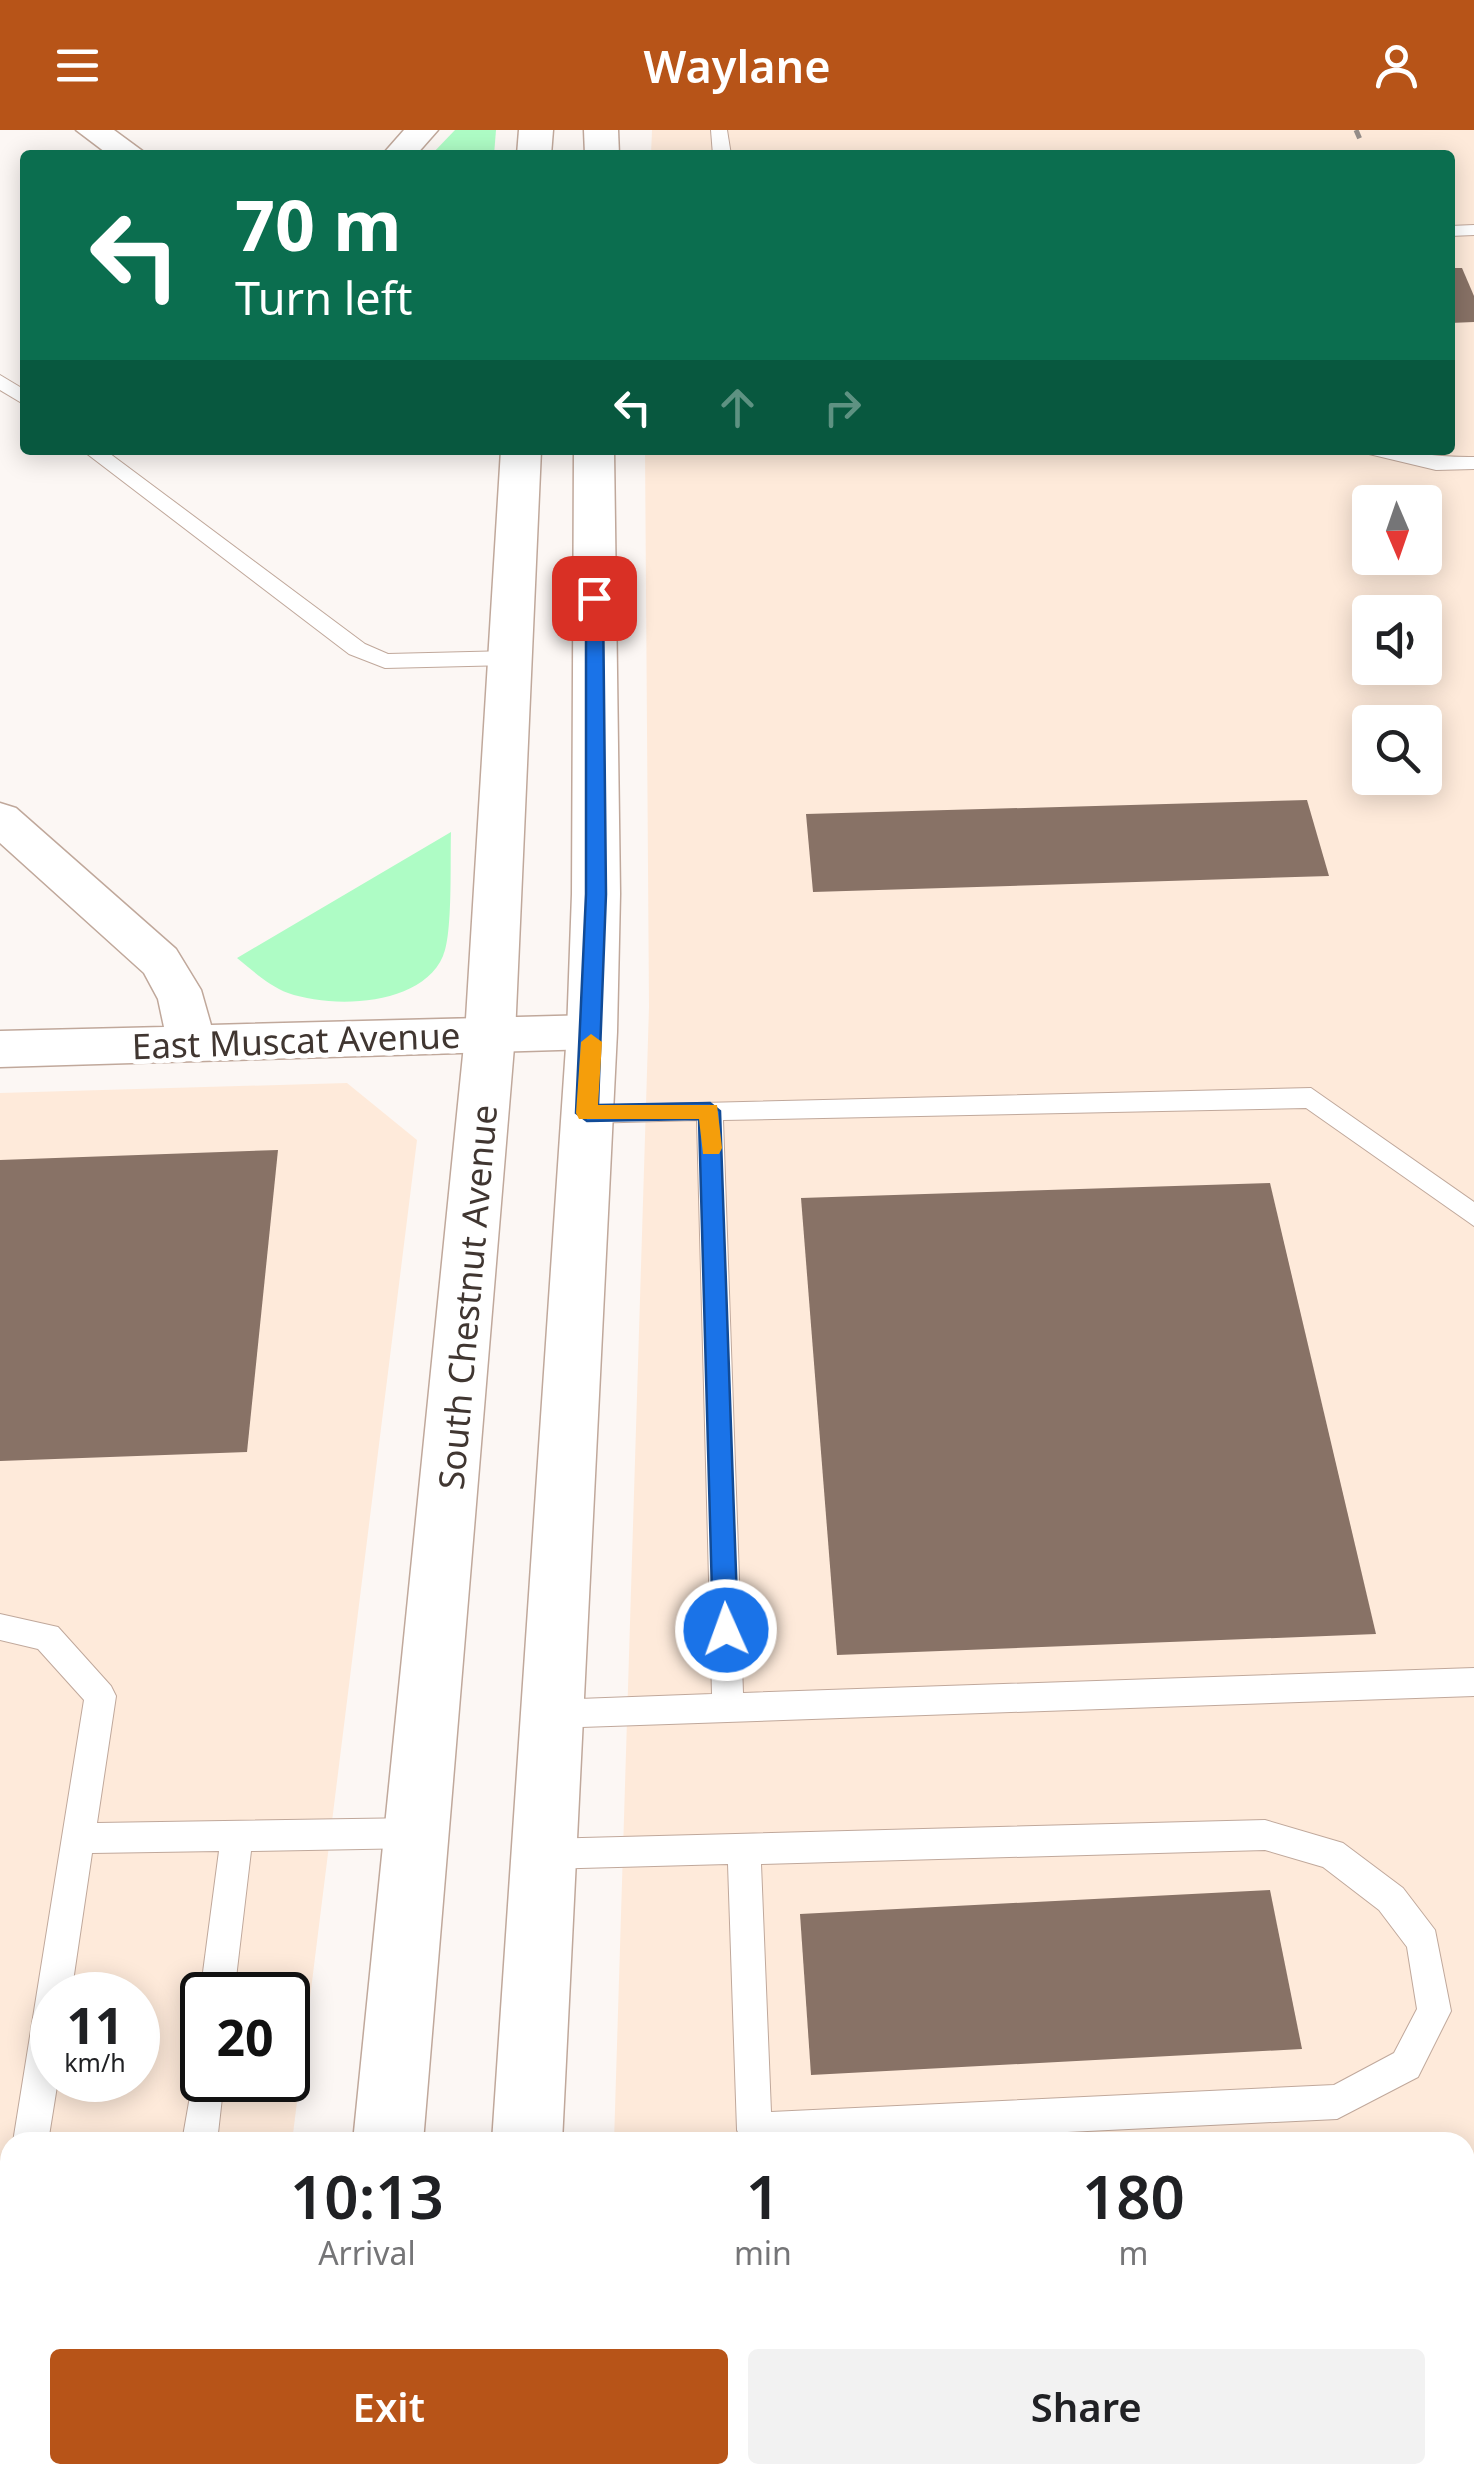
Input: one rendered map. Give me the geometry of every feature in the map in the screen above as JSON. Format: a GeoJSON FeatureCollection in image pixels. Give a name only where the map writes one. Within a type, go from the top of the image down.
{"type":"FeatureCollection","features":[{"type":"Feature","properties":{"kind":"main road","name":"South Chestnut Avenue"},"geometry":{"type":"LineString","coordinates":[[389,2132],[490,1035],[521,455]]}},
{"type":"Feature","properties":{"kind":"main road"},"geometry":{"type":"LineString","coordinates":[[527,2132],[592,1032],[596,894],[594,455]]}},
{"type":"Feature","properties":{"kind":"street"},"geometry":{"type":"LineString","coordinates":[[92,130],[124,150]]}},
{"type":"Feature","properties":{"kind":"street"},"geometry":{"type":"LineString","coordinates":[[403,150],[422,130]]}},
{"type":"Feature","properties":{"kind":"street"},"geometry":{"type":"LineString","coordinates":[[0,818],[160,961],[180,986],[190,1042]]}},
{"type":"Feature","properties":{"kind":"street","name":"East Muscat Avenue"},"geometry":{"type":"LineString","coordinates":[[0,1049],[592,1032]]}},
{"type":"Feature","properties":{"kind":"lane"},"geometry":{"type":"LineString","coordinates":[[0,380],[20,396]]}},
{"type":"Feature","properties":{"kind":"lane"},"geometry":{"type":"LineString","coordinates":[[99,455],[357,649],[385,661],[512,658]]}},
{"type":"Feature","properties":{"kind":"lane"},"geometry":{"type":"LineString","coordinates":[[1397,455],[1436,464],[1474,463]]}},
{"type":"Feature","properties":{"kind":"lane"},"geometry":{"type":"LineString","coordinates":[[587,1113],[1311,1098],[1474,1216]]}},
{"type":"Feature","properties":{"kind":"lane"},"geometry":{"type":"LineString","coordinates":[[710,1111],[728,1710]]}},
{"type":"Feature","properties":{"kind":"lane"},"geometry":{"type":"LineString","coordinates":[[0,1627],[46,1637],[100,1696],[57,1972]]}},
{"type":"Feature","properties":{"kind":"lane"},"geometry":{"type":"LineString","coordinates":[[552,1714],[1474,1682]]}},
{"type":"Feature","properties":{"kind":"lane"},"geometry":{"type":"LineString","coordinates":[[78,1838],[417,1833]]}},
{"type":"Feature","properties":{"kind":"lane"},"geometry":{"type":"LineString","coordinates":[[544,1854],[744,1847],[1265,1835],[1332,1854],[1391,1899],[1423,1940],[1434,2011],[1406,2065],[1337,2102],[754,2130],[744,1847]]}},
{"type":"Feature","properties":{"kind":"lane"},"geometry":{"type":"LineString","coordinates":[[220,1972],[237,1836]]}},
{"type":"Feature","properties":{"kind":"lane"},"geometry":{"type":"LineString","coordinates":[[32,2132],[36,2102]]}},
{"type":"Feature","properties":{"kind":"lane"},"geometry":{"type":"LineString","coordinates":[[200,2132],[204,2102]]}},
{"type":"Feature","properties":{"kind":"shaded area"},"geometry":{"type":"Polygon","coordinates":[[[652,130],[1474,130],[1474,2132],[614,2132],[649,1007],[645,455],[1455,455],[1455,150],[651,150],[652,130]]]}},
{"type":"Feature","properties":{"kind":"shaded area"},"geometry":{"type":"Polygon","coordinates":[[[347,1083],[417,1140],[310,1998],[310,1972],[180,1972],[180,2102],[297,2102],[293,2132],[0,2132],[0,1093],[347,1083]]]}},
{"type":"Feature","properties":{"kind":"green space"},"geometry":{"type":"Polygon","coordinates":[[[455,130],[496,130],[494,150],[436,150],[455,130]]]}},
{"type":"Feature","properties":{"kind":"green space"},"geometry":{"type":"Polygon","coordinates":[[[451,832],[446,946],[432,973],[416,985],[397,994],[351,1002],[307,998],[274,986],[237,958],[451,832]]]}},
{"type":"Feature","properties":{"kind":"building"},"geometry":{"type":"Polygon","coordinates":[[[1455,268],[1462,268],[1474,296],[1474,322],[1455,323],[1455,268]]]}},
{"type":"Feature","properties":{"kind":"building"},"geometry":{"type":"Polygon","coordinates":[[[1307,800],[1329,876],[813,892],[806,814],[1307,800]]]}},
{"type":"Feature","properties":{"kind":"building"},"geometry":{"type":"Polygon","coordinates":[[[278,1150],[247,1452],[0,1461],[0,1160],[278,1150]]]}},
{"type":"Feature","properties":{"kind":"building"},"geometry":{"type":"Polygon","coordinates":[[[1270,1183],[1376,1634],[837,1655],[801,1198],[1270,1183]]]}},
{"type":"Feature","properties":{"kind":"building"},"geometry":{"type":"Polygon","coordinates":[[[1270,1890],[1302,2049],[811,2075],[800,1914],[1270,1890]]]}},
{"type":"Feature","properties":{"kind":"railway"},"geometry":{"type":"LineString","coordinates":[[1356,130],[1363,146]]}},
{"type":"Feature","properties":{"kind":"slow traffic"},"geometry":{"type":"LineString","coordinates":[[591,1042],[587,1113],[710,1111],[711,1148]]}},
{"type":"Feature","properties":{"kind":"route"},"geometry":{"type":"LineString","coordinates":[[594,598],[596,894],[587,1113],[710,1111],[726,1630]]}}]}
